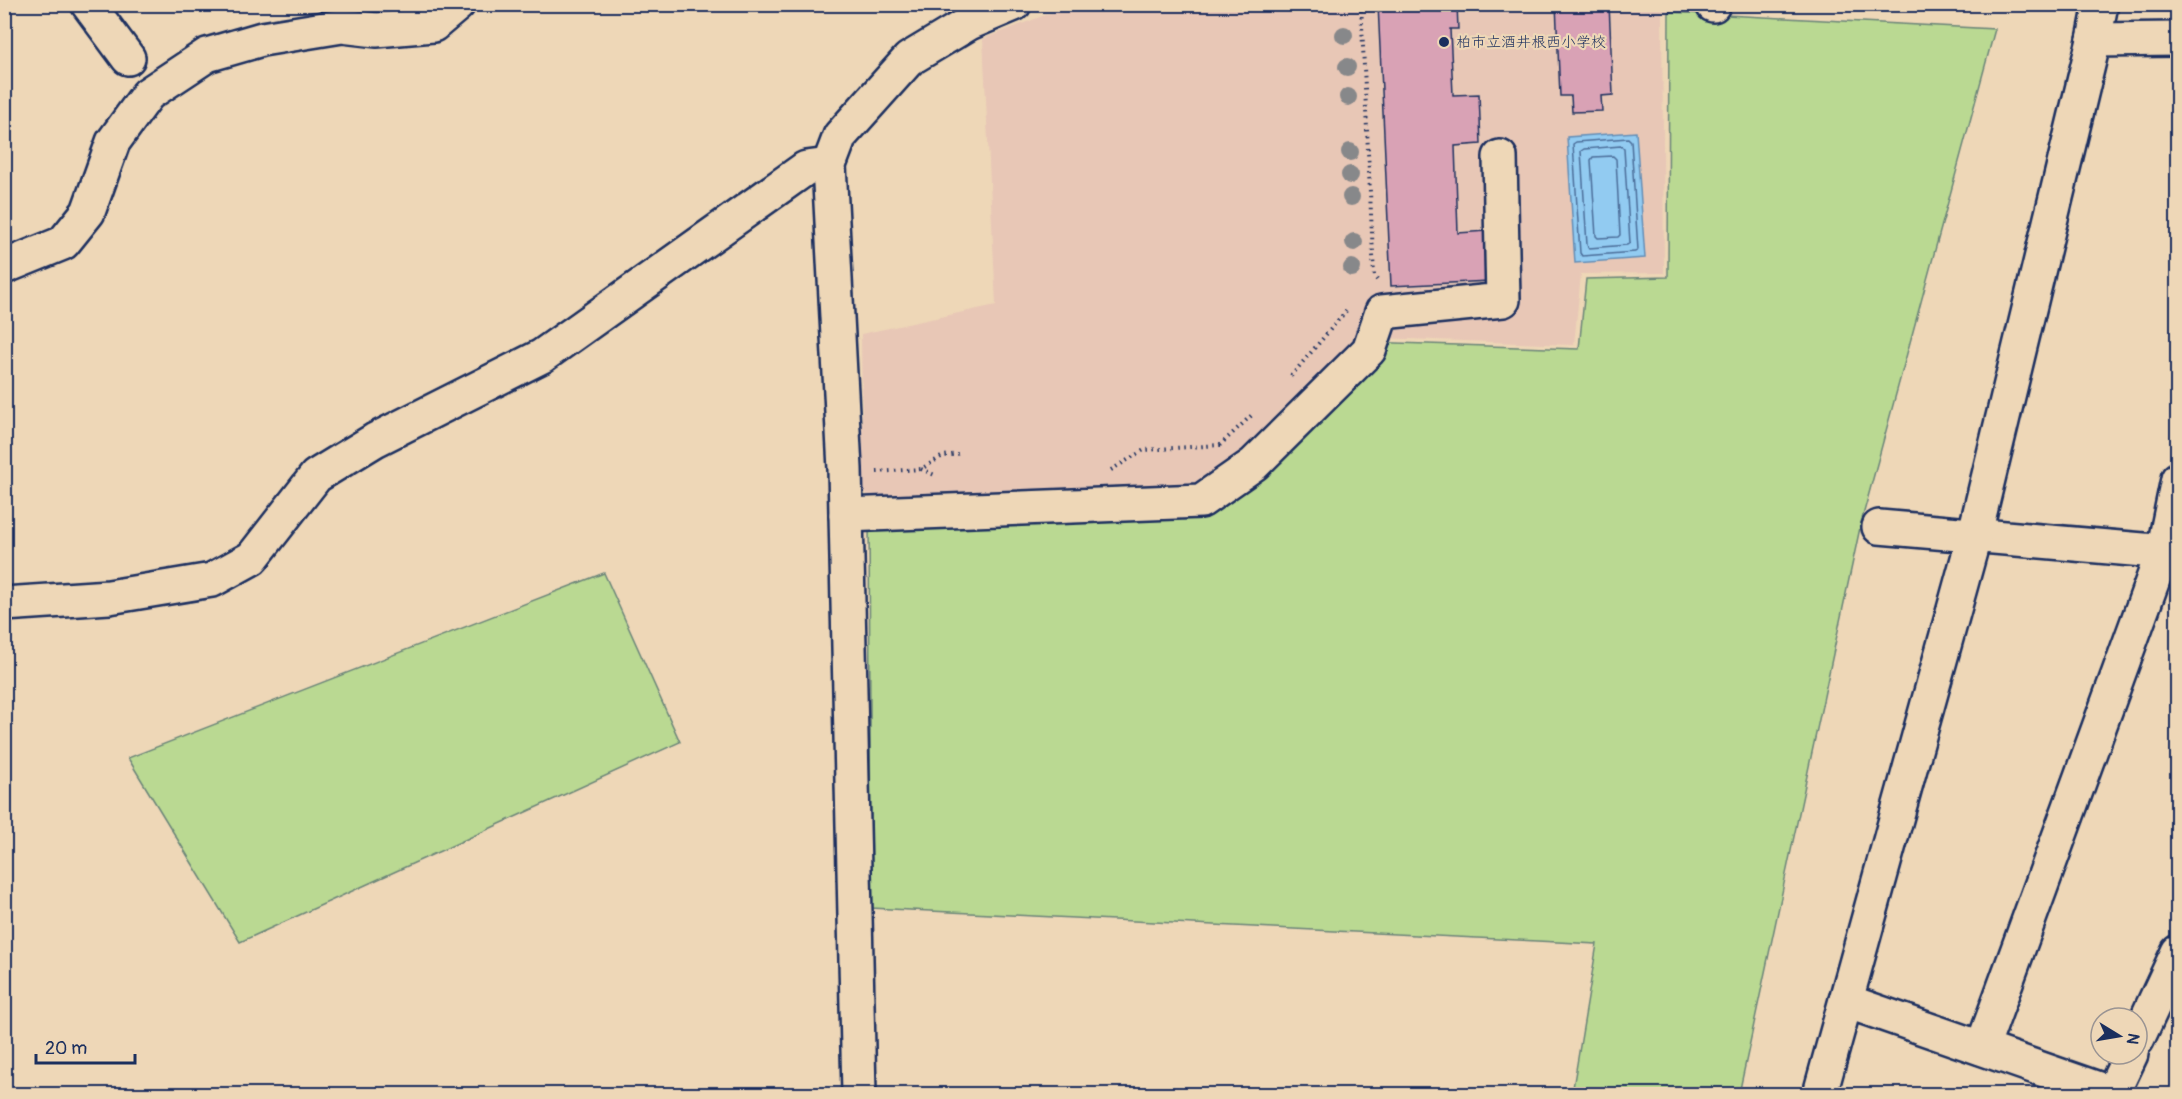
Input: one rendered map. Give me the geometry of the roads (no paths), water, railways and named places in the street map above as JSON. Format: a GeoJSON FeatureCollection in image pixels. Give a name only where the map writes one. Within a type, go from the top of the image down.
{"type":"FeatureCollection","features":[{"type":"Feature","properties":{"kind":"street"},"geometry":{"type":"LineString","coordinates":[[88,4],[128,58]]}},
{"type":"Feature","properties":{"kind":"street"},"geometry":{"type":"LineString","coordinates":[[4,267],[63,243],[88,212],[113,142],[148,94],[207,55],[262,39],[342,26],[376,30],[433,25],[458,4]]}},
{"type":"Feature","properties":{"kind":"street"},"geometry":{"type":"LineString","coordinates":[[859,1095],[845,469],[829,165],[840,136],[909,59],[969,23],[1014,4]]}},
{"type":"Feature","properties":{"kind":"street"},"geometry":{"type":"LineString","coordinates":[[1820,1095],[1974,537],[2101,4]]}},
{"type":"Feature","properties":{"kind":"street"},"geometry":{"type":"LineString","coordinates":[[2094,40],[2178,39]]}},
{"type":"Feature","properties":{"kind":"street"},"geometry":{"type":"LineString","coordinates":[[846,515],[1201,501],[1254,464],[1369,350],[1382,312],[1503,300],[1500,157]]}},
{"type":"Feature","properties":{"kind":"street"},"geometry":{"type":"LineString","coordinates":[[4,604],[109,597],[212,580],[252,558],[316,476],[375,440],[542,356],[806,168],[829,165]]}},
{"type":"Feature","properties":{"kind":"street"},"geometry":{"type":"LineString","coordinates":[[1982,1048],[2170,552],[2178,479]]}},
{"type":"Feature","properties":{"kind":"street"},"geometry":{"type":"LineString","coordinates":[[1878,527],[2170,552]]}},
{"type":"Feature","properties":{"kind":"street"},"geometry":{"type":"LineString","coordinates":[[2149,1014],[2178,952]]}},
{"type":"Feature","properties":{"kind":"street"},"geometry":{"type":"LineString","coordinates":[[1846,1001],[2113,1094],[2126,1066]]}},
{"type":"Feature","properties":{"kind":"water"},"geometry":{"type":"Polygon","coordinates":[[[1636,132],[1645,258],[1575,263],[1567,137],[1636,132]]]}},
{"type":"Feature","properties":{"kind":"place","name":"柏市立酒井根西小学校"},"geometry":{"type":"Point","coordinates":[1444,42]}}]}
